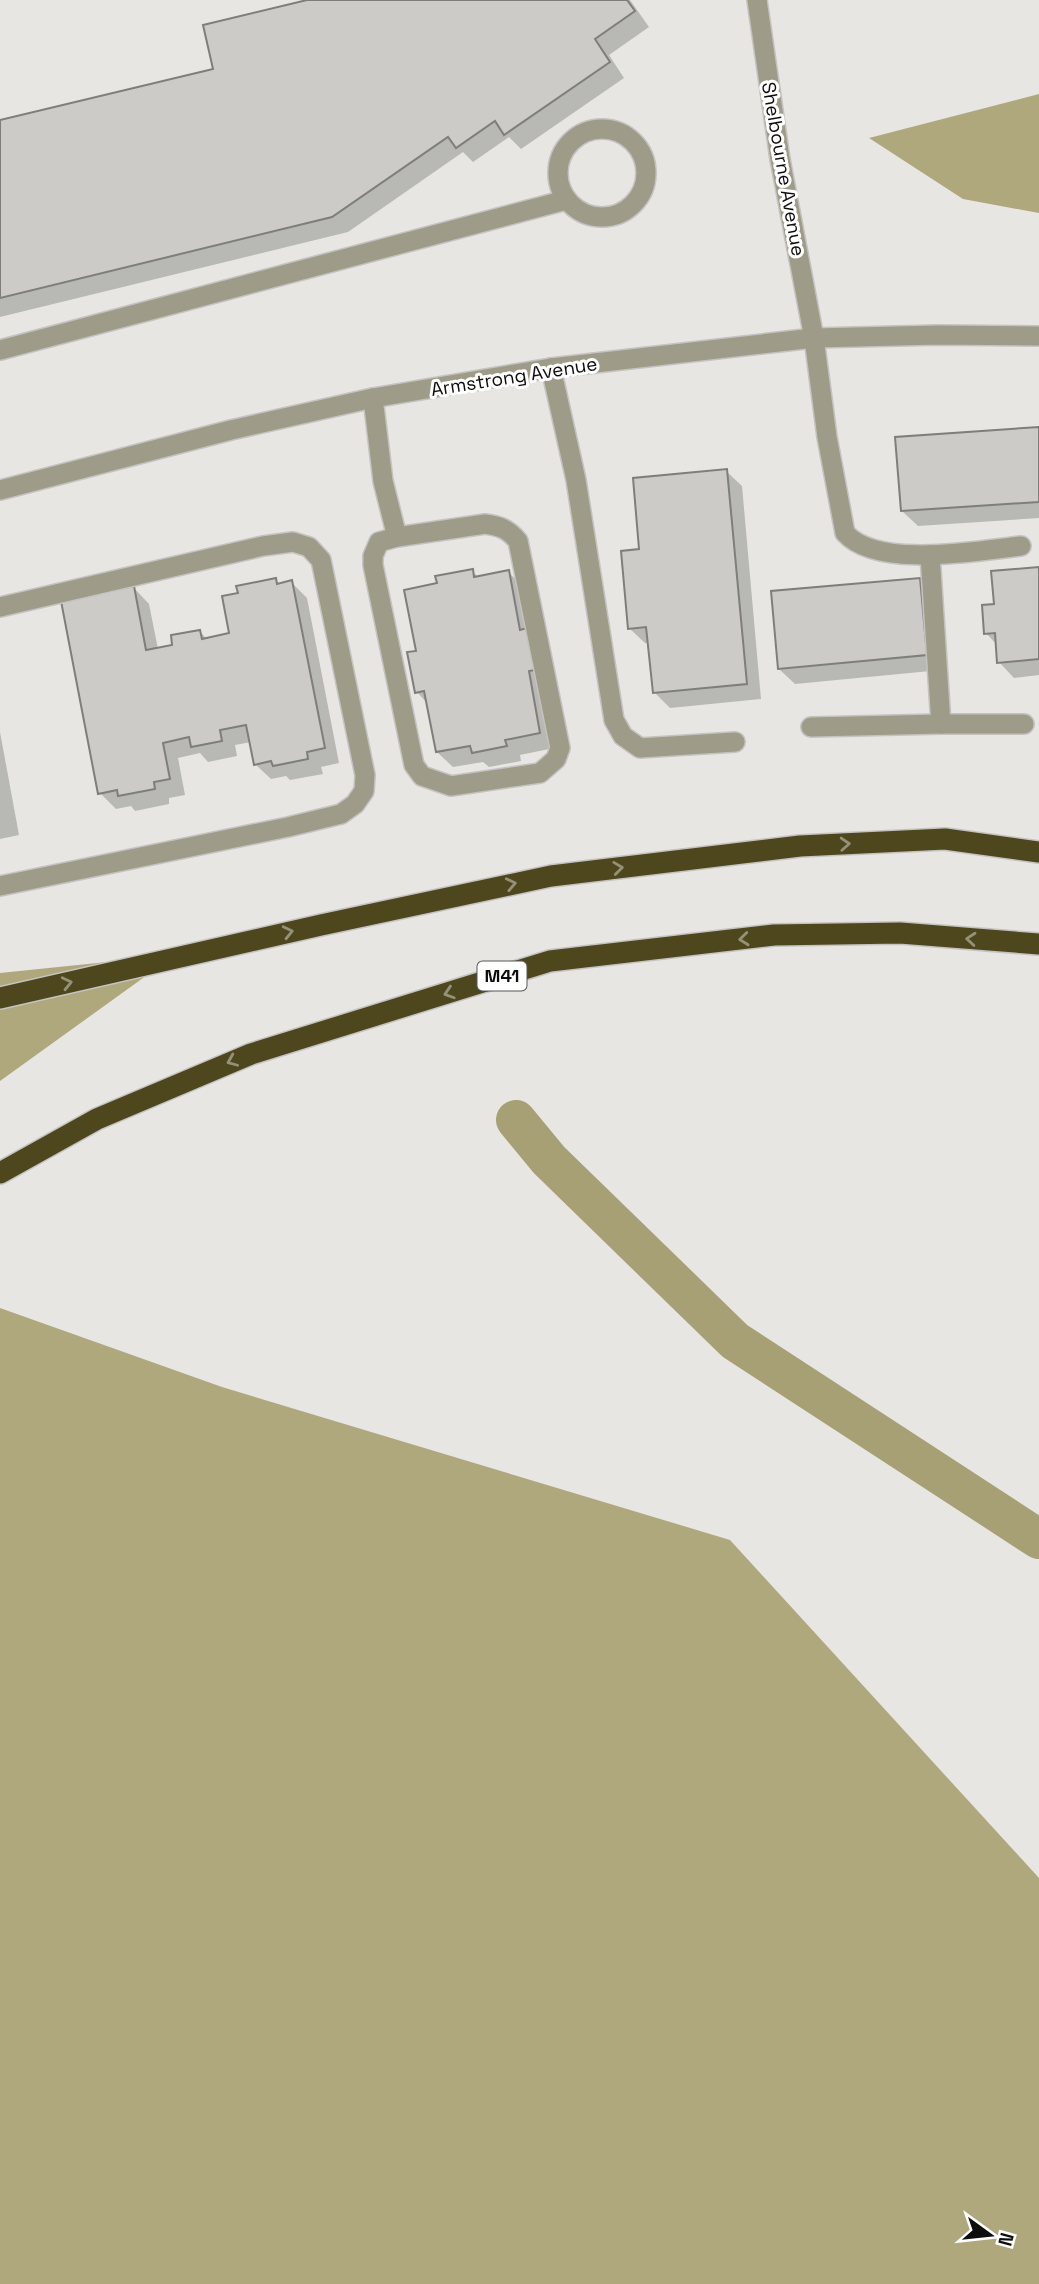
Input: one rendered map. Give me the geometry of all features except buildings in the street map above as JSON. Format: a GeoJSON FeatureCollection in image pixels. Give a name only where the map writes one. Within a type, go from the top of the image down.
{"type":"FeatureCollection","features":[{"type":"Feature","properties":{"kind":"highway"},"geometry":{"type":"LineString","coordinates":[[0,998],[551,876],[800,846],[945,839],[1039,852]]}},
{"type":"Feature","properties":{"kind":"highway","name":"M41"},"geometry":{"type":"LineString","coordinates":[[0,1173],[97,1119],[251,1054],[550,961],[774,935],[900,933],[1039,944]]}},
{"type":"Feature","properties":{"kind":"street","name":"Shelbourne Avenue"},"geometry":{"type":"LineString","coordinates":[[757,0],[780,159],[814,338],[827,438],[845,533],[853,542],[869,549],[930,555],[1021,546]]}},
{"type":"Feature","properties":{"kind":"street"},"geometry":{"type":"LineString","coordinates":[[597,128],[612,129],[626,135],[637,145],[645,159],[646,175],[643,190],[635,203],[608,217],[592,216],[578,210],[566,200],[557,171],[561,155],[569,142],[582,133],[597,128]]}},
{"type":"Feature","properties":{"kind":"street"},"geometry":{"type":"LineString","coordinates":[[0,350],[566,200]]}},
{"type":"Feature","properties":{"kind":"street","name":"Armstrong Avenue"},"geometry":{"type":"LineString","coordinates":[[0,490],[231,430],[373,398],[551,368],[814,338],[1039,336]]}},
{"type":"Feature","properties":{"kind":"street"},"geometry":{"type":"LineString","coordinates":[[551,368],[576,480],[614,720],[624,736],[640,748],[735,743]]}},
{"type":"Feature","properties":{"kind":"street"},"geometry":{"type":"LineString","coordinates":[[373,398],[383,481],[397,537]]}},
{"type":"Feature","properties":{"kind":"street"},"geometry":{"type":"LineString","coordinates":[[485,524],[510,531],[518,541],[560,748],[556,759],[540,773],[451,786],[422,776],[414,765],[373,565],[373,556],[379,542],[397,537],[485,524]]}},
{"type":"Feature","properties":{"kind":"street"},"geometry":{"type":"LineString","coordinates":[[0,607],[263,546],[293,542],[309,547],[321,561],[365,775],[364,791],[355,804],[341,814],[0,886]]}},
{"type":"Feature","properties":{"kind":"street"},"geometry":{"type":"LineString","coordinates":[[930,555],[941,724]]}},
{"type":"Feature","properties":{"kind":"street"},"geometry":{"type":"LineString","coordinates":[[811,727],[1024,724]]}},
{"type":"Feature","properties":{"kind":"shaded area"},"geometry":{"type":"Polygon","coordinates":[[[1039,94],[1039,213],[963,199],[869,138],[1039,94]]]}},
{"type":"Feature","properties":{"kind":"shaded area"},"geometry":{"type":"Polygon","coordinates":[[[175,955],[0,1081],[0,973],[175,955]]]}},
{"type":"Feature","properties":{"kind":"shaded area"},"geometry":{"type":"Polygon","coordinates":[[[0,1308],[222,1387],[730,1540],[1039,1878],[1039,2284],[0,2284],[0,1308]]]}},
{"type":"Feature","properties":{"kind":"waterway"},"geometry":{"type":"LineString","coordinates":[[516,1120],[549,1160],[735,1341],[1039,1539]]}}]}
